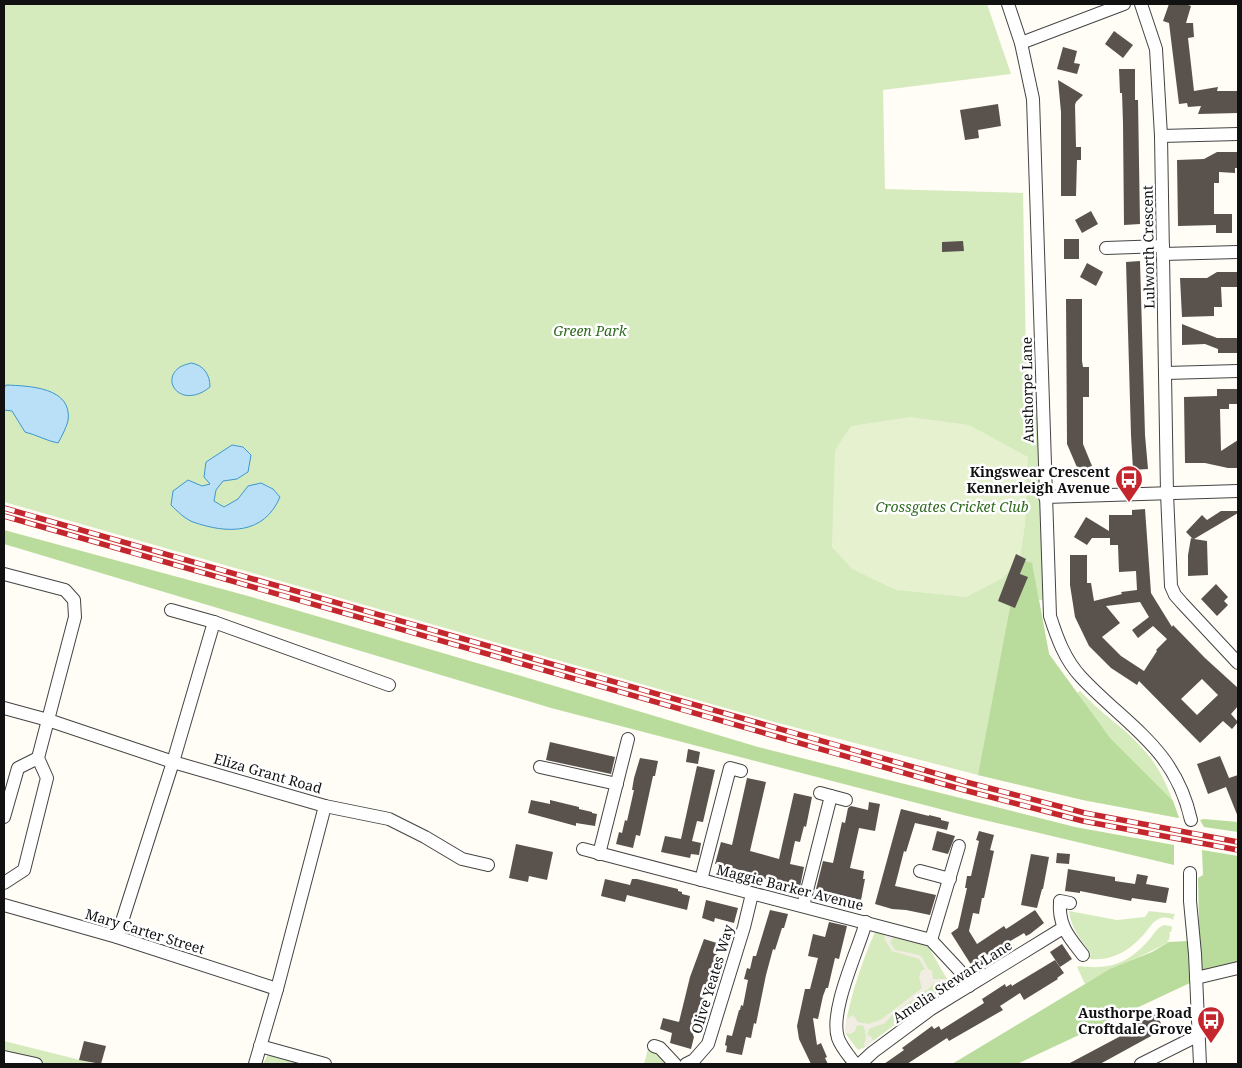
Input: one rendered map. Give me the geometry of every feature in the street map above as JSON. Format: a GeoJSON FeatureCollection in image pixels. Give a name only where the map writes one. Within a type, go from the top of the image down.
{"type":"FeatureCollection","features":[{"type":"Feature","properties":{"kind":"street","name":"Austhorpe Lane"},"geometry":{"type":"LineString","coordinates":[[1008,4],[1021,43],[1033,99],[1050,616],[1060,646],[1080,676],[1134,726],[1164,758],[1180,784],[1188,804],[1191,820]]}},
{"type":"Feature","properties":{"kind":"street"},"geometry":{"type":"LineString","coordinates":[[1021,43],[1124,4]]}},
{"type":"Feature","properties":{"kind":"street","name":"Lulworth Crescent"},"geometry":{"type":"LineString","coordinates":[[1141,4],[1156,48],[1161,136],[1167,493],[1171,586],[1182,604],[1238,663]]}},
{"type":"Feature","properties":{"kind":"street"},"geometry":{"type":"LineString","coordinates":[[1161,136],[1238,134]]}},
{"type":"Feature","properties":{"kind":"street"},"geometry":{"type":"LineString","coordinates":[[1106,248],[1238,252]]}},
{"type":"Feature","properties":{"kind":"street"},"geometry":{"type":"LineString","coordinates":[[1166,374],[1238,371]]}},
{"type":"Feature","properties":{"kind":"street"},"geometry":{"type":"LineString","coordinates":[[1045,497],[1238,491]]}},
{"type":"Feature","properties":{"kind":"street"},"geometry":{"type":"LineString","coordinates":[[4,574],[65,590],[74,600],[75,617],[38,758],[47,778],[24,870],[4,883]]}},
{"type":"Feature","properties":{"kind":"street"},"geometry":{"type":"LineString","coordinates":[[171,610],[214,622],[389,685]]}},
{"type":"Feature","properties":{"kind":"street"},"geometry":{"type":"LineString","coordinates":[[117,937],[173,762],[214,622]]}},
{"type":"Feature","properties":{"kind":"street","name":"Eliza Grant Road"},"geometry":{"type":"LineString","coordinates":[[4,708],[48,720],[173,762],[325,806],[277,989],[254,1064]]}},
{"type":"Feature","properties":{"kind":"street"},"geometry":{"type":"LineString","coordinates":[[599,854],[628,739]]}},
{"type":"Feature","properties":{"kind":"street"},"geometry":{"type":"LineString","coordinates":[[4,816],[18,768],[38,758]]}},
{"type":"Feature","properties":{"kind":"street"},"geometry":{"type":"LineString","coordinates":[[540,767],[617,784]]}},
{"type":"Feature","properties":{"kind":"street"},"geometry":{"type":"LineString","coordinates":[[702,880],[730,768]]}},
{"type":"Feature","properties":{"kind":"street"},"geometry":{"type":"LineString","coordinates":[[803,906],[826,795],[846,800]]}},
{"type":"Feature","properties":{"kind":"street"},"geometry":{"type":"LineString","coordinates":[[325,806],[389,819],[462,859],[488,865]]}},
{"type":"Feature","properties":{"kind":"street"},"geometry":{"type":"LineString","coordinates":[[959,846],[931,940],[959,970],[969,986]]}},
{"type":"Feature","properties":{"kind":"street","name":"Maggie Barker Avenue"},"geometry":{"type":"LineString","coordinates":[[583,849],[931,940]]}},
{"type":"Feature","properties":{"kind":"street"},"geometry":{"type":"LineString","coordinates":[[920,871],[950,879]]}},
{"type":"Feature","properties":{"kind":"street"},"geometry":{"type":"LineString","coordinates":[[1190,873],[1200,1064]]}},
{"type":"Feature","properties":{"kind":"street","name":"Olive Yeates Way"},"geometry":{"type":"LineString","coordinates":[[686,1064],[694,1060],[708,1044],[744,927],[752,894]]}},
{"type":"Feature","properties":{"kind":"street"},"geometry":{"type":"LineString","coordinates":[[1070,903],[1060,901],[1059,913],[1063,928],[1084,955]]}},
{"type":"Feature","properties":{"kind":"street","name":"Mary Carter Street"},"geometry":{"type":"LineString","coordinates":[[4,905],[117,937],[277,989]]}},
{"type":"Feature","properties":{"kind":"street"},"geometry":{"type":"LineString","coordinates":[[856,1064],[838,1039],[836,1020],[840,1001],[866,922]]}},
{"type":"Feature","properties":{"kind":"street","name":"Amelia Stewart Lane"},"geometry":{"type":"LineString","coordinates":[[860,1064],[915,1021],[1063,928]]}},
{"type":"Feature","properties":{"kind":"street"},"geometry":{"type":"LineString","coordinates":[[1196,974],[1238,968]]}},
{"type":"Feature","properties":{"kind":"street"},"geometry":{"type":"LineString","coordinates":[[1141,1064],[1199,1035]]}},
{"type":"Feature","properties":{"kind":"street"},"geometry":{"type":"LineString","coordinates":[[260,1046],[325,1064]]}},
{"type":"Feature","properties":{"kind":"street"},"geometry":{"type":"LineString","coordinates":[[654,1046],[660,1048],[675,1064]]}},
{"type":"Feature","properties":{"kind":"street"},"geometry":{"type":"LineString","coordinates":[[4,1057],[36,1064]]}},
{"type":"Feature","properties":{"kind":"green space","name":"Green Park"},"geometry":{"type":"Polygon","coordinates":[[[4,4],[987,4],[1011,74],[883,90],[885,189],[1023,193],[1027,412],[1042,413],[1049,600],[1039,600],[1049,654],[1077,693],[1080,691],[1136,741],[1150,757],[1165,782],[1179,818],[1083,800],[778,723],[4,502],[4,4]]]}},
{"type":"Feature","properties":{"kind":"green space","name":"Crossgates Cricket Club"},"geometry":{"type":"Polygon","coordinates":[[[910,417],[969,425],[1028,457],[1025,525],[1020,558],[1003,578],[966,597],[896,590],[852,569],[832,547],[835,450],[851,426],[910,417]]]}},
{"type":"Feature","properties":{"kind":"green space"},"geometry":{"type":"Polygon","coordinates":[[[4,530],[248,596],[758,747],[1075,827],[1174,845],[1174,865],[963,815],[551,708],[4,544],[4,530]]]}},
{"type":"Feature","properties":{"kind":"green space"},"geometry":{"type":"Polygon","coordinates":[[[1025,561],[1032,563],[1049,654],[1110,738],[1173,801],[1179,818],[1083,800],[978,775],[1010,608],[1025,561]]]}},
{"type":"Feature","properties":{"kind":"green space"},"geometry":{"type":"Polygon","coordinates":[[[1200,820],[1238,822],[1238,832],[1204,827],[1200,820]]]}},
{"type":"Feature","properties":{"kind":"green space"},"geometry":{"type":"Polygon","coordinates":[[[1202,850],[1238,856],[1238,965],[1200,976],[1198,878],[1203,875],[1202,850]]]}},
{"type":"Feature","properties":{"kind":"green space"},"geometry":{"type":"Polygon","coordinates":[[[1069,911],[1117,920],[1145,917],[1149,911],[1175,914],[1174,920],[1165,917],[1155,921],[1139,939],[1121,953],[1107,958],[1090,959],[1088,956],[1091,954],[1074,928],[1069,911]]]}},
{"type":"Feature","properties":{"kind":"green space"},"geometry":{"type":"Polygon","coordinates":[[[1164,925],[1171,926],[1172,928],[1171,932],[1169,932],[1169,940],[1167,941],[1169,942],[1085,984],[1077,967],[1099,967],[1116,964],[1140,950],[1157,930],[1164,925]]]}},
{"type":"Feature","properties":{"kind":"green space"},"geometry":{"type":"Polygon","coordinates":[[[875,932],[928,946],[947,979],[948,985],[865,1047],[858,1050],[845,1033],[846,1021],[856,982],[875,932]]]}},
{"type":"Feature","properties":{"kind":"green space"},"geometry":{"type":"Polygon","coordinates":[[[1188,941],[1190,983],[1017,1064],[952,1064],[1110,969],[1152,952],[1169,942],[1188,941]]]}},
{"type":"Feature","properties":{"kind":"green space"},"geometry":{"type":"Polygon","coordinates":[[[4,1041],[96,1064],[4,1064],[4,1041]]]}},
{"type":"Feature","properties":{"kind":"green space"},"geometry":{"type":"Polygon","coordinates":[[[649,1045],[675,1064],[644,1064],[649,1045]]]}},
{"type":"Feature","properties":{"kind":"green space"},"geometry":{"type":"Polygon","coordinates":[[[268,1054],[302,1064],[263,1064],[268,1054]]]}},
{"type":"Feature","properties":{"kind":"shaded area"},"geometry":{"type":"Polygon","coordinates":[[[884,934],[894,937],[890,942],[895,950],[922,957],[928,969],[932,971],[933,979],[947,979],[948,985],[943,988],[941,984],[933,983],[931,987],[893,1014],[885,1023],[869,1029],[867,1034],[873,1041],[865,1047],[864,1026],[857,1025],[855,1031],[851,1034],[845,1033],[846,1019],[853,1015],[858,1022],[869,1024],[882,1019],[922,988],[919,977],[921,971],[925,969],[919,959],[892,951],[885,940],[884,934]]]}},
{"type":"Feature","properties":{"kind":"water"},"geometry":{"type":"Polygon","coordinates":[[[191,363],[203,368],[209,378],[210,387],[191,396],[177,391],[173,386],[172,379],[174,373],[180,367],[191,363]]]}},
{"type":"Feature","properties":{"kind":"water"},"geometry":{"type":"Polygon","coordinates":[[[6,385],[37,388],[57,395],[64,401],[68,410],[68,421],[58,443],[25,432],[12,411],[4,410],[4,388],[6,385]]]}},
{"type":"Feature","properties":{"kind":"water"},"geometry":{"type":"Polygon","coordinates":[[[232,445],[243,447],[251,455],[248,472],[237,479],[223,481],[216,490],[214,501],[224,507],[238,499],[248,486],[261,483],[273,489],[280,497],[264,519],[254,525],[243,528],[219,528],[190,521],[171,505],[173,491],[188,480],[202,486],[210,484],[204,477],[206,462],[232,445]]]}},
{"type":"Feature","properties":{"kind":"building"},"geometry":{"type":"Polygon","coordinates":[[[1169,4],[1191,6],[1186,23],[1193,23],[1194,37],[1188,38],[1194,91],[1218,87],[1217,91],[1238,91],[1238,113],[1198,114],[1201,106],[1188,107],[1187,103],[1179,104],[1169,23],[1163,21],[1169,4]]]}},
{"type":"Feature","properties":{"kind":"building"},"geometry":{"type":"Polygon","coordinates":[[[1114,31],[1133,45],[1123,58],[1105,44],[1114,31]]]}},
{"type":"Feature","properties":{"kind":"building"},"geometry":{"type":"Polygon","coordinates":[[[1063,47],[1077,51],[1074,63],[1080,64],[1077,74],[1057,69],[1063,47]]]}},
{"type":"Feature","properties":{"kind":"building"},"geometry":{"type":"Polygon","coordinates":[[[1119,69],[1135,69],[1135,100],[1138,100],[1140,224],[1124,225],[1123,123],[1119,69]]]}},
{"type":"Feature","properties":{"kind":"building"},"geometry":{"type":"Polygon","coordinates":[[[1058,80],[1083,95],[1075,105],[1076,147],[1081,147],[1081,160],[1077,160],[1076,196],[1061,196],[1061,112],[1058,80]]]}},
{"type":"Feature","properties":{"kind":"building"},"geometry":{"type":"Polygon","coordinates":[[[998,104],[1001,126],[978,130],[979,138],[965,140],[960,110],[998,104]]]}},
{"type":"Feature","properties":{"kind":"building"},"geometry":{"type":"Polygon","coordinates":[[[1217,152],[1238,152],[1238,168],[1235,168],[1235,173],[1219,172],[1219,183],[1214,183],[1214,214],[1232,214],[1232,233],[1216,233],[1216,225],[1178,226],[1177,160],[1204,159],[1217,152]]]}},
{"type":"Feature","properties":{"kind":"building"},"geometry":{"type":"Polygon","coordinates":[[[1091,211],[1098,224],[1082,233],[1075,220],[1091,211]]]}},
{"type":"Feature","properties":{"kind":"building"},"geometry":{"type":"Polygon","coordinates":[[[1064,239],[1079,239],[1079,259],[1064,259],[1064,239]]]}},
{"type":"Feature","properties":{"kind":"building"},"geometry":{"type":"Polygon","coordinates":[[[963,241],[964,251],[942,252],[942,242],[963,241]]]}},
{"type":"Feature","properties":{"kind":"building"},"geometry":{"type":"Polygon","coordinates":[[[1140,261],[1145,435],[1148,469],[1133,470],[1126,262],[1140,261]]]}},
{"type":"Feature","properties":{"kind":"building"},"geometry":{"type":"Polygon","coordinates":[[[1087,263],[1103,272],[1096,286],[1080,277],[1087,263]]]}},
{"type":"Feature","properties":{"kind":"building"},"geometry":{"type":"Polygon","coordinates":[[[1217,272],[1238,272],[1238,287],[1221,287],[1222,307],[1214,307],[1214,316],[1182,317],[1180,278],[1207,278],[1217,272]]]}},
{"type":"Feature","properties":{"kind":"building"},"geometry":{"type":"Polygon","coordinates":[[[1066,299],[1082,299],[1082,361],[1083,367],[1089,367],[1089,397],[1083,397],[1083,444],[1092,466],[1079,472],[1067,444],[1066,299]]]}},
{"type":"Feature","properties":{"kind":"building"},"geometry":{"type":"Polygon","coordinates":[[[1182,324],[1217,338],[1238,338],[1238,353],[1218,353],[1218,349],[1205,344],[1182,345],[1182,324]]]}},
{"type":"Feature","properties":{"kind":"building"},"geometry":{"type":"Polygon","coordinates":[[[1217,389],[1238,389],[1238,404],[1229,404],[1229,409],[1220,409],[1221,451],[1238,440],[1238,468],[1205,463],[1185,463],[1184,397],[1217,396],[1217,389]]]}},
{"type":"Feature","properties":{"kind":"building"},"geometry":{"type":"Polygon","coordinates":[[[1145,509],[1151,593],[1172,627],[1173,625],[1238,688],[1238,706],[1231,714],[1238,722],[1232,729],[1223,721],[1200,743],[1139,681],[1137,685],[1111,668],[1089,646],[1075,617],[1070,585],[1070,555],[1087,555],[1087,583],[1091,583],[1094,601],[1122,594],[1121,592],[1137,590],[1136,571],[1119,572],[1118,545],[1110,545],[1110,538],[1092,538],[1087,545],[1074,537],[1086,517],[1109,531],[1109,515],[1132,515],[1132,510],[1145,509]],[[1140,602],[1106,606],[1120,623],[1102,637],[1121,656],[1144,671],[1156,650],[1167,639],[1153,626],[1138,638],[1132,630],[1149,617],[1140,602]],[[1202,679],[1181,699],[1197,715],[1218,695],[1202,679]]]}},
{"type":"Feature","properties":{"kind":"building"},"geometry":{"type":"Polygon","coordinates":[[[1221,511],[1238,511],[1238,513],[1194,539],[1207,541],[1208,575],[1188,576],[1188,555],[1191,538],[1193,539],[1186,532],[1202,515],[1207,520],[1221,511]]]}},
{"type":"Feature","properties":{"kind":"building"},"geometry":{"type":"Polygon","coordinates":[[[1016,554],[1026,559],[1020,574],[1028,577],[1015,608],[998,601],[1016,554]]]}},
{"type":"Feature","properties":{"kind":"building"},"geometry":{"type":"Polygon","coordinates":[[[1216,584],[1228,597],[1224,601],[1228,605],[1217,616],[1201,599],[1216,584]]]}},
{"type":"Feature","properties":{"kind":"building"},"geometry":{"type":"Polygon","coordinates":[[[550,742],[615,757],[611,774],[546,760],[550,742]]]}},
{"type":"Feature","properties":{"kind":"building"},"geometry":{"type":"Polygon","coordinates":[[[688,749],[700,752],[698,764],[686,762],[688,749]]]}},
{"type":"Feature","properties":{"kind":"building"},"geometry":{"type":"Polygon","coordinates":[[[1220,756],[1229,778],[1238,775],[1238,817],[1226,787],[1208,794],[1197,764],[1220,756]]]}},
{"type":"Feature","properties":{"kind":"building"},"geometry":{"type":"Polygon","coordinates":[[[640,758],[658,761],[640,836],[636,835],[633,848],[616,844],[619,832],[622,833],[625,820],[627,821],[634,790],[632,790],[634,778],[640,758]]]}},
{"type":"Feature","properties":{"kind":"building"},"geometry":{"type":"Polygon","coordinates":[[[697,766],[715,770],[703,822],[697,821],[692,841],[701,843],[699,855],[691,854],[690,858],[661,852],[665,836],[681,839],[697,766]]]}},
{"type":"Feature","properties":{"kind":"building"},"geometry":{"type":"Polygon","coordinates":[[[747,778],[766,782],[750,851],[779,859],[794,793],[812,797],[806,827],[804,826],[800,842],[795,841],[790,864],[804,867],[800,887],[715,864],[721,842],[732,845],[747,778]]]}},
{"type":"Feature","properties":{"kind":"building"},"geometry":{"type":"Polygon","coordinates":[[[531,800],[550,804],[550,800],[579,807],[579,809],[597,814],[595,826],[576,823],[576,826],[528,813],[531,800]]]}},
{"type":"Feature","properties":{"kind":"building"},"geometry":{"type":"Polygon","coordinates":[[[869,802],[880,804],[875,831],[859,828],[850,868],[864,871],[863,879],[865,879],[861,900],[816,889],[823,861],[833,863],[842,822],[845,823],[848,808],[851,806],[868,810],[869,802]]]}},
{"type":"Feature","properties":{"kind":"building"},"geometry":{"type":"Polygon","coordinates":[[[901,809],[941,818],[941,820],[949,822],[947,830],[915,823],[906,852],[904,851],[895,886],[936,895],[930,915],[892,909],[875,904],[901,809]]]}},
{"type":"Feature","properties":{"kind":"building"},"geometry":{"type":"Polygon","coordinates":[[[937,831],[955,836],[948,854],[932,850],[937,831]]]}},
{"type":"Feature","properties":{"kind":"building"},"geometry":{"type":"Polygon","coordinates":[[[979,831],[994,835],[990,850],[994,851],[979,914],[973,913],[969,931],[977,944],[1004,926],[1006,929],[1035,910],[1044,923],[1030,934],[1026,936],[1024,933],[985,956],[988,961],[975,971],[951,933],[958,928],[967,888],[965,888],[967,876],[971,876],[979,841],[976,840],[979,831]]]}},
{"type":"Feature","properties":{"kind":"building"},"geometry":{"type":"Polygon","coordinates":[[[516,844],[553,852],[547,880],[529,876],[528,882],[509,878],[516,844]]]}},
{"type":"Feature","properties":{"kind":"building"},"geometry":{"type":"Polygon","coordinates":[[[1057,853],[1070,854],[1069,864],[1056,863],[1057,853]]]}},
{"type":"Feature","properties":{"kind":"building"},"geometry":{"type":"Polygon","coordinates":[[[1031,854],[1049,857],[1037,908],[1021,905],[1031,854]]]}},
{"type":"Feature","properties":{"kind":"building"},"geometry":{"type":"Polygon","coordinates":[[[1068,869],[1115,877],[1115,881],[1135,884],[1137,874],[1148,876],[1146,884],[1169,888],[1166,903],[1132,898],[1131,901],[1080,891],[1080,893],[1065,891],[1068,869]]]}},
{"type":"Feature","properties":{"kind":"building"},"geometry":{"type":"Polygon","coordinates":[[[605,879],[630,885],[632,879],[637,879],[678,889],[682,894],[690,896],[687,910],[627,895],[625,902],[601,896],[605,879]]]}},
{"type":"Feature","properties":{"kind":"building"},"geometry":{"type":"Polygon","coordinates":[[[706,900],[738,908],[734,923],[715,918],[714,922],[702,918],[706,900]]]}},
{"type":"Feature","properties":{"kind":"building"},"geometry":{"type":"Polygon","coordinates":[[[770,910],[788,914],[775,950],[773,949],[756,1024],[754,1023],[751,1038],[746,1037],[742,1055],[726,1052],[727,1035],[732,1036],[739,1010],[741,1005],[743,1006],[748,980],[744,979],[747,968],[750,969],[753,956],[756,956],[770,910]]]}},
{"type":"Feature","properties":{"kind":"building"},"geometry":{"type":"Polygon","coordinates":[[[829,922],[847,926],[839,959],[835,958],[818,1019],[813,1018],[817,1045],[821,1043],[828,1064],[811,1064],[799,1039],[797,1026],[805,989],[810,989],[818,958],[808,956],[813,934],[825,937],[829,922]]]}},
{"type":"Feature","properties":{"kind":"building"},"geometry":{"type":"Polygon","coordinates":[[[704,939],[720,944],[693,1035],[691,1049],[670,1043],[672,1033],[660,1029],[663,1018],[679,1022],[690,977],[704,939]]]}},
{"type":"Feature","properties":{"kind":"building"},"geometry":{"type":"Polygon","coordinates":[[[1062,944],[1072,959],[1060,967],[1050,952],[1062,944]]]}},
{"type":"Feature","properties":{"kind":"building"},"geometry":{"type":"Polygon","coordinates":[[[1055,960],[1064,973],[1058,979],[1024,1000],[1020,993],[1000,1006],[1003,1010],[949,1041],[947,1038],[907,1064],[884,1064],[932,1026],[934,1029],[939,1026],[941,1030],[984,1003],[982,999],[1005,984],[1006,987],[1011,984],[1012,986],[1055,960]]]}},
{"type":"Feature","properties":{"kind":"building"},"geometry":{"type":"Polygon","coordinates":[[[1156,1014],[1164,1029],[1100,1064],[1068,1064],[1132,1030],[1131,1027],[1156,1014]]]}},
{"type":"Feature","properties":{"kind":"building"},"geometry":{"type":"Polygon","coordinates":[[[84,1041],[106,1046],[101,1064],[79,1060],[84,1041]]]}},
{"type":"Feature","properties":{"kind":"railway"},"geometry":{"type":"LineString","coordinates":[[4,508],[966,782],[1085,813],[1238,842]]}},
{"type":"Feature","properties":{"kind":"railway"},"geometry":{"type":"LineString","coordinates":[[4,516],[964,790],[1083,821],[1238,850]]}},
{"type":"Feature","properties":{"kind":"place","name":"Kingswear Crescent Kennerleigh Avenue"},"geometry":{"type":"Point","coordinates":[1129,503]}},
{"type":"Feature","properties":{"kind":"place","name":"Austhorpe Road Croftdale Grove"},"geometry":{"type":"Point","coordinates":[1211,1044]}}]}
